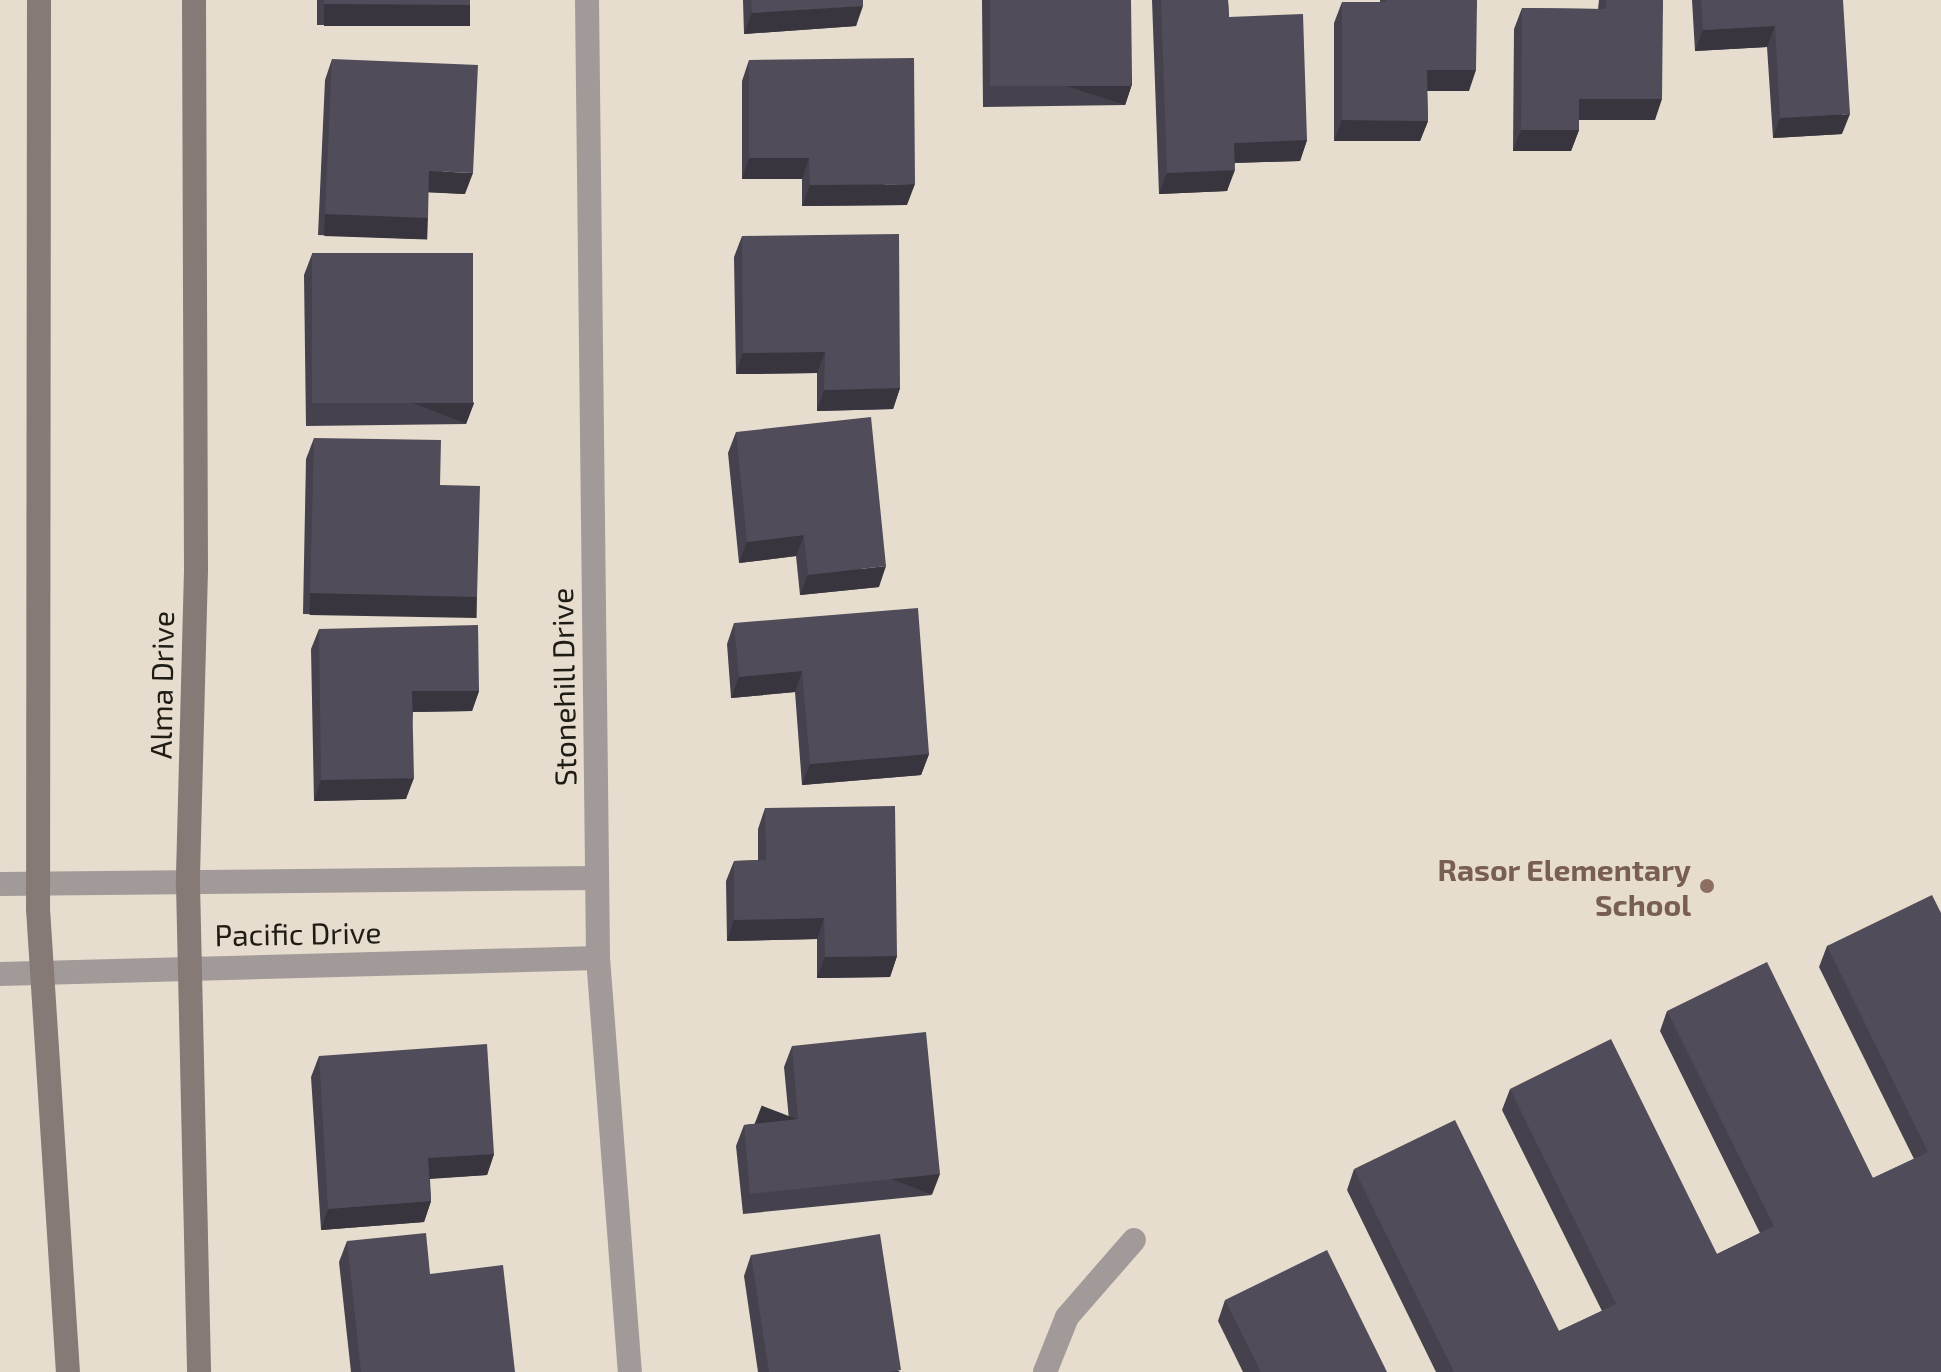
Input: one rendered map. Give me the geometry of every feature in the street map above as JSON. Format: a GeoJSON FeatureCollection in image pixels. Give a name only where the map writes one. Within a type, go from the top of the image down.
{"type":"FeatureCollection","features":[{"type":"Feature","properties":{"kind":"main road"},"geometry":{"type":"LineString","coordinates":[[39,0],[39,884],[68,1372]]}},
{"type":"Feature","properties":{"kind":"main road","name":"Alma Drive"},"geometry":{"type":"LineString","coordinates":[[194,0],[196,570],[188,884],[192,1218],[199,1372]]}},
{"type":"Feature","properties":{"kind":"street","name":"Stonehill Drive"},"geometry":{"type":"LineString","coordinates":[[587,0],[598,958],[630,1372]]}},
{"type":"Feature","properties":{"kind":"street","name":"Pacific Drive"},"geometry":{"type":"LineString","coordinates":[[0,884],[597,878]]}},
{"type":"Feature","properties":{"kind":"street","name":"Pacific Drive"},"geometry":{"type":"LineString","coordinates":[[0,974],[43,970],[598,958]]}},
{"type":"Feature","properties":{"kind":"street"},"geometry":{"type":"LineString","coordinates":[[1045,1372],[1067,1317],[1134,1240]]}},
{"type":"Feature","properties":{"kind":"building"},"geometry":{"type":"Polygon","coordinates":[[[324,0],[470,0],[470,5],[324,4],[324,0]]]}},
{"type":"Feature","properties":{"kind":"building"},"geometry":{"type":"Polygon","coordinates":[[[751,0],[863,0],[863,6],[752,13],[751,0]]]}},
{"type":"Feature","properties":{"kind":"building"},"geometry":{"type":"Polygon","coordinates":[[[990,0],[1131,0],[1131,86],[990,86],[990,0]]]}},
{"type":"Feature","properties":{"kind":"building"},"geometry":{"type":"Polygon","coordinates":[[[1161,0],[1228,0],[1229,17],[1303,14],[1307,140],[1234,143],[1235,170],[1167,173],[1161,0]]]}},
{"type":"Feature","properties":{"kind":"building"},"geometry":{"type":"Polygon","coordinates":[[[1477,0],[1476,70],[1427,70],[1428,121],[1342,120],[1342,2],[1477,0]]]}},
{"type":"Feature","properties":{"kind":"building"},"geometry":{"type":"Polygon","coordinates":[[[1606,0],[1663,0],[1662,99],[1579,99],[1579,130],[1521,130],[1522,8],[1606,9],[1606,0]]]}},
{"type":"Feature","properties":{"kind":"building"},"geometry":{"type":"Polygon","coordinates":[[[1701,0],[1843,0],[1850,114],[1780,118],[1775,26],[1703,30],[1701,0]]]}},
{"type":"Feature","properties":{"kind":"building"},"geometry":{"type":"Polygon","coordinates":[[[914,58],[915,184],[810,185],[809,158],[749,158],[749,60],[914,58]]]}},
{"type":"Feature","properties":{"kind":"building"},"geometry":{"type":"Polygon","coordinates":[[[332,59],[478,65],[473,173],[429,171],[428,218],[325,214],[332,59]]]}},
{"type":"Feature","properties":{"kind":"building"},"geometry":{"type":"Polygon","coordinates":[[[899,234],[900,388],[824,390],[825,352],[743,353],[742,236],[899,234]]]}},
{"type":"Feature","properties":{"kind":"building"},"geometry":{"type":"Polygon","coordinates":[[[312,253],[473,253],[473,403],[312,403],[312,253]]]}},
{"type":"Feature","properties":{"kind":"building"},"geometry":{"type":"Polygon","coordinates":[[[871,417],[886,566],[808,575],[804,535],[747,542],[736,432],[871,417]]]}},
{"type":"Feature","properties":{"kind":"building"},"geometry":{"type":"Polygon","coordinates":[[[314,438],[441,440],[440,485],[480,486],[477,597],[310,593],[314,438]]]}},
{"type":"Feature","properties":{"kind":"building"},"geometry":{"type":"Polygon","coordinates":[[[918,608],[929,754],[810,764],[802,671],[739,677],[734,623],[918,608]]]}},
{"type":"Feature","properties":{"kind":"building"},"geometry":{"type":"Polygon","coordinates":[[[478,625],[479,691],[412,691],[414,778],[321,780],[319,629],[478,625]]]}},
{"type":"Feature","properties":{"kind":"building"},"geometry":{"type":"Polygon","coordinates":[[[895,806],[897,956],[825,957],[824,918],[734,920],[734,861],[766,860],[765,808],[895,806]]]}},
{"type":"Feature","properties":{"kind":"building"},"geometry":{"type":"Polygon","coordinates":[[[1932,895],[1941,913],[1941,1372],[1454,1372],[1354,1169],[1455,1120],[1559,1331],[1616,1304],[1510,1089],[1611,1039],[1717,1254],[1774,1226],[1667,1011],[1767,962],[1873,1178],[1928,1152],[1827,946],[1932,895]]]}},
{"type":"Feature","properties":{"kind":"building"},"geometry":{"type":"Polygon","coordinates":[[[926,1032],[940,1174],[750,1194],[744,1125],[798,1119],[792,1046],[926,1032]]]}},
{"type":"Feature","properties":{"kind":"building"},"geometry":{"type":"Polygon","coordinates":[[[487,1044],[494,1154],[428,1158],[431,1201],[328,1209],[319,1056],[487,1044]]]}},
{"type":"Feature","properties":{"kind":"building"},"geometry":{"type":"Polygon","coordinates":[[[426,1233],[430,1274],[503,1265],[515,1372],[361,1372],[347,1241],[426,1233]]]}},
{"type":"Feature","properties":{"kind":"building"},"geometry":{"type":"Polygon","coordinates":[[[880,1234],[901,1370],[769,1372],[751,1255],[880,1234]]]}},
{"type":"Feature","properties":{"kind":"building"},"geometry":{"type":"Polygon","coordinates":[[[1327,1250],[1387,1372],[1261,1372],[1225,1300],[1327,1250]]]}},
{"type":"Feature","properties":{"kind":"place","name":"Rasor Elementary School"},"geometry":{"type":"Point","coordinates":[1707,886]}}]}
